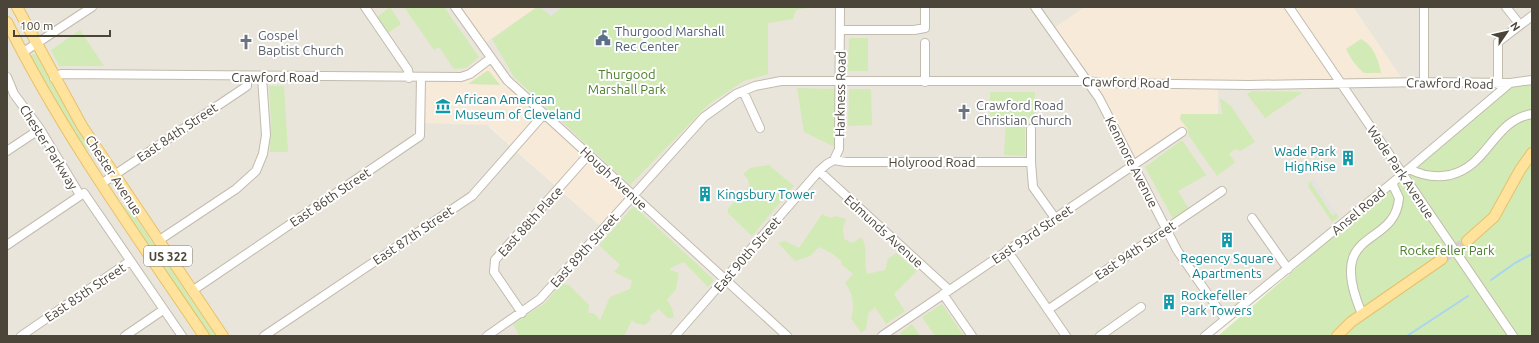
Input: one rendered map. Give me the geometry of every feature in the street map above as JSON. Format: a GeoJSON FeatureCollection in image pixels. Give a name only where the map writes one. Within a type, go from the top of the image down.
{"type":"FeatureCollection","features":[{"type":"Feature","properties":{"kind":"main road","name":"Chester Avenue"},"geometry":{"type":"LineString","coordinates":[[17,7],[54,78],[113,175],[223,336]]}},
{"type":"Feature","properties":{"kind":"main road","name":"Chester Avenue"},"geometry":{"type":"LineString","coordinates":[[7,22],[57,115],[101,184],[204,336]]}},
{"type":"Feature","properties":{"kind":"main road"},"geometry":{"type":"LineString","coordinates":[[1467,241],[1494,217],[1520,170],[1532,153]]}},
{"type":"Feature","properties":{"kind":"main road"},"geometry":{"type":"LineString","coordinates":[[1337,336],[1346,326],[1362,314],[1442,258]]}},
{"type":"Feature","properties":{"kind":"street"},"geometry":{"type":"LineString","coordinates":[[22,52],[92,7]]}},
{"type":"Feature","properties":{"kind":"street"},"geometry":{"type":"LineString","coordinates":[[365,7],[408,70],[409,78]]}},
{"type":"Feature","properties":{"kind":"street","name":"Hough Avenue"},"geometry":{"type":"LineString","coordinates":[[455,7],[507,80],[787,336]]}},
{"type":"Feature","properties":{"kind":"street","name":"Harkness Road"},"geometry":{"type":"LineString","coordinates":[[834,160],[839,149],[841,80],[840,7]]}},
{"type":"Feature","properties":{"kind":"street"},"geometry":{"type":"LineString","coordinates":[[840,30],[914,30],[925,28],[925,7]]}},
{"type":"Feature","properties":{"kind":"street","name":"Kenmore Avenue"},"geometry":{"type":"LineString","coordinates":[[1035,7],[1099,98],[1177,250],[1225,319]]}},
{"type":"Feature","properties":{"kind":"street","name":"Wade Park Avenue"},"geometry":{"type":"LineString","coordinates":[[1290,7],[1340,83],[1406,172],[1513,336]]}},
{"type":"Feature","properties":{"kind":"street"},"geometry":{"type":"LineString","coordinates":[[1424,7],[1424,82]]}},
{"type":"Feature","properties":{"kind":"street"},"geometry":{"type":"LineString","coordinates":[[1506,7],[1517,21]]}},
{"type":"Feature","properties":{"kind":"street"},"geometry":{"type":"LineString","coordinates":[[1498,84],[1498,42],[1532,16]]}},
{"type":"Feature","properties":{"kind":"street"},"geometry":{"type":"LineString","coordinates":[[925,43],[925,82]]}},
{"type":"Feature","properties":{"kind":"street","name":"Crawford Road"},"geometry":{"type":"LineString","coordinates":[[54,78],[62,74],[409,78],[466,76],[490,58]]}},
{"type":"Feature","properties":{"kind":"street","name":"Chester Parkway"},"geometry":{"type":"LineString","coordinates":[[7,77],[14,94],[40,129],[82,194],[182,336]]}},
{"type":"Feature","properties":{"kind":"street","name":"East 84th Street"},"geometry":{"type":"LineString","coordinates":[[101,184],[247,86],[247,77]]}},
{"type":"Feature","properties":{"kind":"street"},"geometry":{"type":"LineString","coordinates":[[158,242],[236,189],[256,171],[263,154],[266,135],[262,77]]}},
{"type":"Feature","properties":{"kind":"street","name":"East 86th Street"},"geometry":{"type":"LineString","coordinates":[[192,290],[420,136],[421,78]]}},
{"type":"Feature","properties":{"kind":"street","name":"Crawford Road"},"geometry":{"type":"LineString","coordinates":[[743,91],[781,81],[841,80],[925,82],[1087,81],[1101,83],[1249,85],[1424,82],[1510,83]]}},
{"type":"Feature","properties":{"kind":"street"},"geometry":{"type":"LineString","coordinates":[[1510,83],[1532,80]]}},
{"type":"Feature","properties":{"kind":"street","name":"Ansel Road"},"geometry":{"type":"LineString","coordinates":[[1205,336],[1406,172],[1510,83]]}},
{"type":"Feature","properties":{"kind":"street"},"geometry":{"type":"LineString","coordinates":[[743,91],[760,128]]}},
{"type":"Feature","properties":{"kind":"street","name":"East 89th Street"},"geometry":{"type":"LineString","coordinates":[[487,336],[540,299],[632,195],[704,117],[729,98],[743,91]]}},
{"type":"Feature","properties":{"kind":"street","name":"East 87th Street"},"geometry":{"type":"LineString","coordinates":[[264,336],[472,196],[544,114]]}},
{"type":"Feature","properties":{"kind":"street"},"geometry":{"type":"LineString","coordinates":[[1406,172],[1431,177],[1461,172],[1476,162],[1491,142],[1515,120],[1532,114]]}},
{"type":"Feature","properties":{"kind":"street"},"geometry":{"type":"LineString","coordinates":[[7,151],[40,129]]}},
{"type":"Feature","properties":{"kind":"street"},"geometry":{"type":"LineString","coordinates":[[1031,129],[1033,187],[1055,218]]}},
{"type":"Feature","properties":{"kind":"street","name":"East 93rd Street"},"geometry":{"type":"LineString","coordinates":[[882,336],[1182,132]]}},
{"type":"Feature","properties":{"kind":"street","name":"East 88th Place"},"geometry":{"type":"LineString","coordinates":[[522,313],[494,272],[495,260],[589,154]]}},
{"type":"Feature","properties":{"kind":"street"},"geometry":{"type":"LineString","coordinates":[[819,171],[834,160]]}},
{"type":"Feature","properties":{"kind":"street","name":"Holyrood Road"},"geometry":{"type":"LineString","coordinates":[[834,160],[844,162],[1031,162]]}},
{"type":"Feature","properties":{"kind":"street","name":"East 90th Street"},"geometry":{"type":"LineString","coordinates":[[677,335],[819,171]]}},
{"type":"Feature","properties":{"kind":"street","name":"Edmunds Avenue"},"geometry":{"type":"LineString","coordinates":[[819,171],[946,292],[972,336]]}},
{"type":"Feature","properties":{"kind":"street"},"geometry":{"type":"LineString","coordinates":[[1362,314],[1352,283],[1352,260],[1358,248],[1386,224],[1395,214],[1399,198],[1392,183]]}},
{"type":"Feature","properties":{"kind":"street","name":"East 94th Street"},"geometry":{"type":"LineString","coordinates":[[1049,309],[1222,191]]}},
{"type":"Feature","properties":{"kind":"street"},"geometry":{"type":"LineString","coordinates":[[7,245],[82,194]]}},
{"type":"Feature","properties":{"kind":"street"},"geometry":{"type":"LineString","coordinates":[[1252,218],[1288,269]]}},
{"type":"Feature","properties":{"kind":"street"},"geometry":{"type":"LineString","coordinates":[[1008,250],[1066,336]]}},
{"type":"Feature","properties":{"kind":"street","name":"East 85th Street"},"geometry":{"type":"LineString","coordinates":[[21,336],[130,261]]}},
{"type":"Feature","properties":{"kind":"street"},"geometry":{"type":"LineString","coordinates":[[1100,336],[1141,307]]}},
{"type":"Feature","properties":{"kind":"street"},"geometry":{"type":"LineString","coordinates":[[125,336],[163,310]]}},
{"type":"Feature","properties":{"kind":"shaded area"},"geometry":{"type":"Polygon","coordinates":[[[7,7],[1085,7],[1052,30],[1218,84],[1404,82],[1353,7],[1532,7],[1532,80],[1205,336],[7,336],[7,7]],[[487,125],[603,228],[632,195],[487,125]]]}},
{"type":"Feature","properties":{"kind":"shaded area"},"geometry":{"type":"Polygon","coordinates":[[[455,7],[537,7],[482,45],[455,7]]]}},
{"type":"Feature","properties":{"kind":"shaded area"},"geometry":{"type":"Polygon","coordinates":[[[540,7],[563,7],[551,16],[540,7]]]}},
{"type":"Feature","properties":{"kind":"shaded area"},"geometry":{"type":"Polygon","coordinates":[[[1085,7],[1353,7],[1404,82],[1218,84],[1218,130],[1182,132],[1133,165],[1099,98],[1051,30],[1085,7]]]}},
{"type":"Feature","properties":{"kind":"shaded area"},"geometry":{"type":"Polygon","coordinates":[[[491,58],[507,80],[632,195],[603,228],[488,125],[420,123],[421,78],[461,77],[491,58]]]}},
{"type":"Feature","properties":{"kind":"shaded area"},"geometry":{"type":"Polygon","coordinates":[[[1314,178],[1336,213],[1333,215],[1310,181],[1314,178]]]}},
{"type":"Feature","properties":{"kind":"green space"},"geometry":{"type":"Polygon","coordinates":[[[390,7],[401,24],[388,33],[377,17],[390,7]]]}},
{"type":"Feature","properties":{"kind":"green space"},"geometry":{"type":"Polygon","coordinates":[[[404,7],[444,7],[479,57],[466,68],[454,69],[439,47],[434,50],[404,7]]]}},
{"type":"Feature","properties":{"kind":"green space","name":"Thurgood Marshall Park"},"geometry":{"type":"Polygon","coordinates":[[[537,7],[814,7],[796,10],[793,19],[768,23],[768,74],[744,81],[709,104],[630,185],[514,77],[492,39],[537,7]]]}},
{"type":"Feature","properties":{"kind":"green space"},"geometry":{"type":"Polygon","coordinates":[[[80,30],[104,66],[59,66],[51,50],[80,30]]]}},
{"type":"Feature","properties":{"kind":"green space"},"geometry":{"type":"Polygon","coordinates":[[[849,38],[868,38],[868,71],[848,71],[849,38]]]}},
{"type":"Feature","properties":{"kind":"green space"},"geometry":{"type":"Polygon","coordinates":[[[1361,39],[1369,45],[1375,53],[1381,73],[1364,73],[1350,56],[1346,49],[1361,39]]]}},
{"type":"Feature","properties":{"kind":"green space"},"geometry":{"type":"Polygon","coordinates":[[[33,54],[36,55],[93,154],[81,144],[35,66],[30,56],[33,54]]]}},
{"type":"Feature","properties":{"kind":"green space"},"geometry":{"type":"Polygon","coordinates":[[[489,71],[500,85],[468,84],[489,71]]]}},
{"type":"Feature","properties":{"kind":"green space","name":"Rockefeller Park"},"geometry":{"type":"Polygon","coordinates":[[[1532,80],[1532,336],[1218,336],[1510,83],[1532,80]]]}},
{"type":"Feature","properties":{"kind":"green space"},"geometry":{"type":"Polygon","coordinates":[[[269,86],[284,86],[288,152],[270,152],[271,120],[269,86]]]}},
{"type":"Feature","properties":{"kind":"green space"},"geometry":{"type":"Polygon","coordinates":[[[797,88],[837,89],[835,147],[804,132],[797,88]]]}},
{"type":"Feature","properties":{"kind":"green space"},"geometry":{"type":"Polygon","coordinates":[[[849,89],[871,89],[872,125],[848,126],[849,89]]]}},
{"type":"Feature","properties":{"kind":"green space"},"geometry":{"type":"Polygon","coordinates":[[[1252,91],[1302,93],[1265,118],[1247,94],[1252,91]]]}},
{"type":"Feature","properties":{"kind":"green space"},"geometry":{"type":"Polygon","coordinates":[[[990,92],[1035,92],[1034,124],[1025,125],[1025,156],[1004,155],[1006,122],[990,120],[990,92]]]}},
{"type":"Feature","properties":{"kind":"green space"},"geometry":{"type":"Polygon","coordinates":[[[1220,98],[1231,106],[1255,142],[1240,151],[1235,149],[1229,154],[1235,162],[1217,176],[1189,136],[1187,128],[1180,119],[1181,114],[1222,114],[1220,98]]]}},
{"type":"Feature","properties":{"kind":"green space"},"geometry":{"type":"Polygon","coordinates":[[[1182,140],[1206,175],[1178,191],[1189,209],[1173,219],[1145,167],[1182,140]]]}},
{"type":"Feature","properties":{"kind":"green space"},"geometry":{"type":"Polygon","coordinates":[[[769,165],[794,186],[752,236],[728,213],[728,209],[749,186],[748,179],[743,174],[750,168],[769,165]]]}},
{"type":"Feature","properties":{"kind":"green space"},"geometry":{"type":"Polygon","coordinates":[[[1310,181],[1332,215],[1336,213],[1339,217],[1332,222],[1308,186],[1310,181]]]}},
{"type":"Feature","properties":{"kind":"green space"},"geometry":{"type":"Polygon","coordinates":[[[123,205],[136,218],[216,336],[210,336],[122,206],[123,205]]]}},
{"type":"Feature","properties":{"kind":"green space"},"geometry":{"type":"Polygon","coordinates":[[[634,206],[714,280],[708,287],[684,262],[671,268],[670,270],[679,273],[676,289],[667,300],[672,308],[674,318],[668,318],[659,309],[650,316],[651,319],[645,325],[635,323],[632,320],[624,336],[517,336],[518,333],[513,324],[545,303],[561,284],[569,285],[589,305],[588,313],[594,313],[600,320],[610,297],[630,289],[632,281],[614,272],[620,265],[599,245],[634,206]]]}},
{"type":"Feature","properties":{"kind":"green space"},"geometry":{"type":"Polygon","coordinates":[[[822,214],[830,218],[835,216],[846,219],[843,228],[844,239],[853,243],[861,237],[865,246],[867,274],[885,270],[888,259],[896,253],[917,271],[894,294],[905,311],[886,324],[875,307],[868,314],[866,329],[861,333],[851,318],[853,309],[852,300],[850,291],[845,283],[853,274],[841,264],[842,262],[833,254],[819,247],[810,256],[795,261],[778,243],[785,241],[799,248],[822,214]]]}},
{"type":"Feature","properties":{"kind":"green space"},"geometry":{"type":"Polygon","coordinates":[[[942,304],[964,336],[935,336],[922,317],[942,304]]]}},
{"type":"Feature","properties":{"kind":"green space"},"geometry":{"type":"Polygon","coordinates":[[[912,324],[920,336],[903,336],[900,333],[912,324]]]}},
{"type":"Feature","properties":{"kind":"waterway"},"geometry":{"type":"LineString","coordinates":[[1491,280],[1515,263],[1532,254]]}},
{"type":"Feature","properties":{"kind":"waterway"},"geometry":{"type":"LineString","coordinates":[[1407,336],[1468,296]]}},
{"type":"Feature","properties":{"kind":"tunnel"},"geometry":{"type":"LineString","coordinates":[[1442,259],[1467,241]]}},
{"type":"Feature","properties":{"kind":"place","name":"Thurgood Marshall Rec Center"},"geometry":{"type":"Point","coordinates":[603,38]}},
{"type":"Feature","properties":{"kind":"place","name":"Gospel Baptist Church"},"geometry":{"type":"Point","coordinates":[246,42]}},
{"type":"Feature","properties":{"kind":"place","name":"African American Museum of Cleveland"},"geometry":{"type":"Point","coordinates":[443,106]}},
{"type":"Feature","properties":{"kind":"place","name":"Crawford Road Christian Church"},"geometry":{"type":"Point","coordinates":[964,112]}},
{"type":"Feature","properties":{"kind":"place","name":"Wade Park HighRise"},"geometry":{"type":"Point","coordinates":[1348,158]}},
{"type":"Feature","properties":{"kind":"place","name":"Kingsbury Tower"},"geometry":{"type":"Point","coordinates":[705,194]}},
{"type":"Feature","properties":{"kind":"place","name":"Regency Square Apartments"},"geometry":{"type":"Point","coordinates":[1227,240]}},
{"type":"Feature","properties":{"kind":"place","name":"Rockefeller Park Towers"},"geometry":{"type":"Point","coordinates":[1169,302]}}]}
